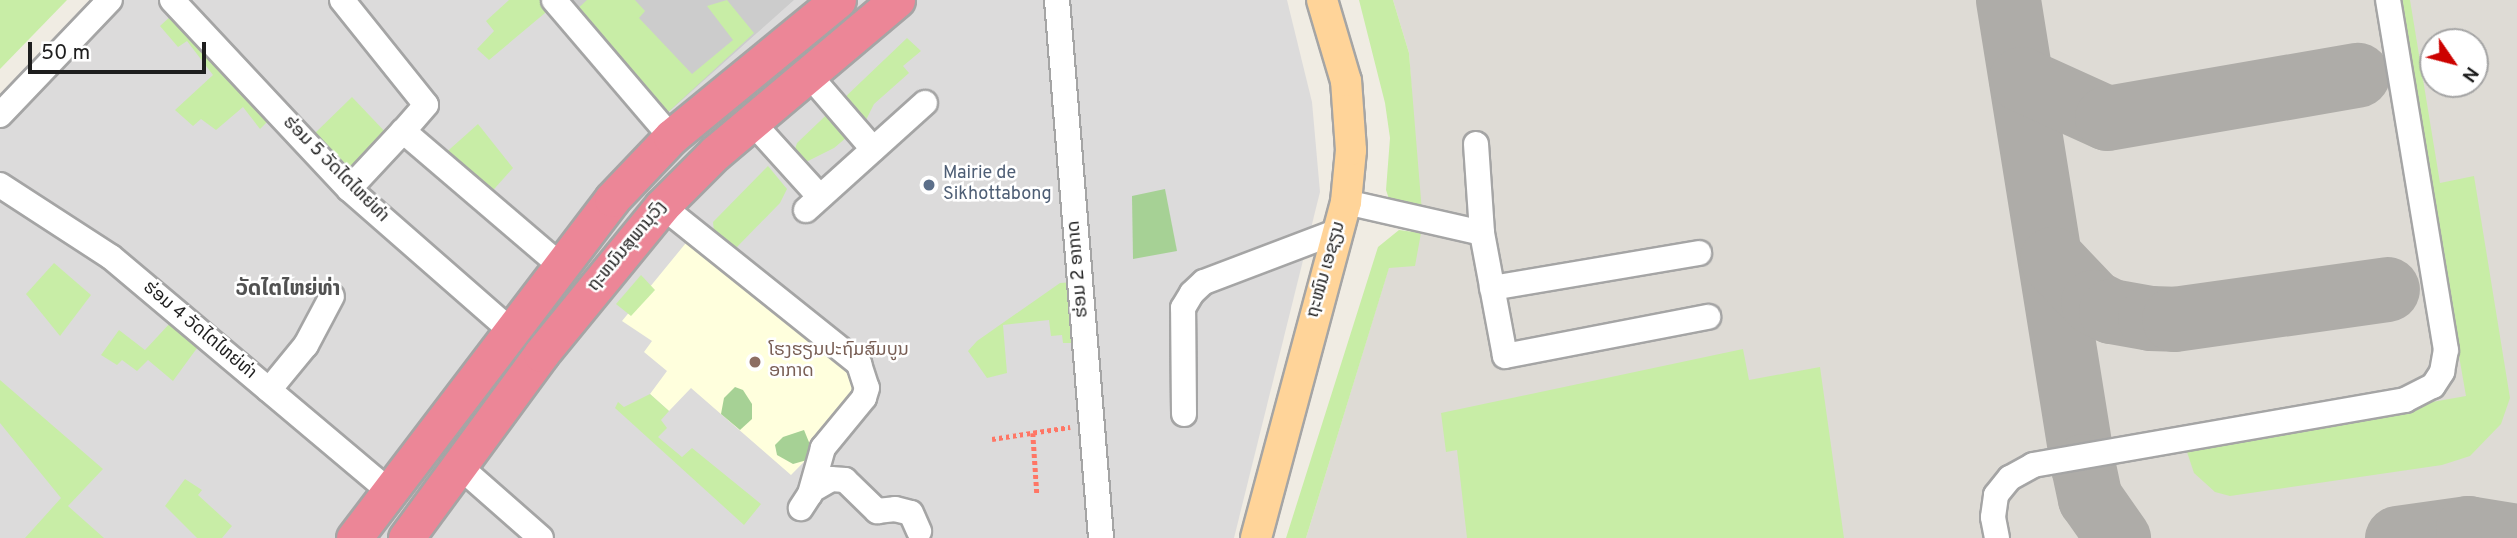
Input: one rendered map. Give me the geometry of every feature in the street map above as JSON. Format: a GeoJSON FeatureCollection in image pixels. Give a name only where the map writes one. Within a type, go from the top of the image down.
{"type":"FeatureCollection","features":[{"type":"Feature","properties":{"kind":"highway"},"geometry":{"type":"LineString","coordinates":[[354,538],[509,329],[612,199],[671,137],[838,0]]}},
{"type":"Feature","properties":{"kind":"highway","name":"ຖະຫນົນສຸພານຸວົງ"},"geometry":{"type":"LineString","coordinates":[[406,538],[541,354],[662,206],[752,122],[897,0]]}},
{"type":"Feature","properties":{"kind":"main road","name":"ຖະໜົນ ເອຊຽນ"},"geometry":{"type":"LineString","coordinates":[[1256,538],[1346,202],[1351,150],[1346,81],[1322,0]]}},
{"type":"Feature","properties":{"kind":"street"},"geometry":{"type":"LineString","coordinates":[[0,115],[110,0]]}},
{"type":"Feature","properties":{"kind":"street","name":"ຮ່ອມ 5 ວັດໄຕໄຫຍ່ທ່າ"},"geometry":{"type":"LineString","coordinates":[[172,0],[349,189],[509,329]]}},
{"type":"Feature","properties":{"kind":"street"},"geometry":{"type":"LineString","coordinates":[[342,0],[426,105],[349,189]]}},
{"type":"Feature","properties":{"kind":"street","name":"ຮ່ອມ 2 ອາກາດ"},"geometry":{"type":"LineString","coordinates":[[1058,0],[1101,538]]}},
{"type":"Feature","properties":{"kind":"street"},"geometry":{"type":"LineString","coordinates":[[1997,538],[1993,517],[1996,495],[2010,478],[2033,465],[2405,400],[2433,386],[2442,372],[2446,350],[2388,0]]}},
{"type":"Feature","properties":{"kind":"street"},"geometry":{"type":"LineString","coordinates":[[563,3],[671,137]]}},
{"type":"Feature","properties":{"kind":"street"},"geometry":{"type":"LineString","coordinates":[[809,75],[873,149]]}},
{"type":"Feature","properties":{"kind":"street"},"geometry":{"type":"LineString","coordinates":[[752,122],[813,204],[925,103]]}},
{"type":"Feature","properties":{"kind":"street"},"geometry":{"type":"LineString","coordinates":[[403,131],[560,265]]}},
{"type":"Feature","properties":{"kind":"street"},"geometry":{"type":"LineString","coordinates":[[1476,144],[1482,233],[1505,356],[1708,317]]}},
{"type":"Feature","properties":{"kind":"street","name":"ຮ່ອມ 4 ວັດໄຕໄຫຍ່ທ່າ"},"geometry":{"type":"LineString","coordinates":[[0,186],[111,257],[388,490]]}},
{"type":"Feature","properties":{"kind":"street"},"geometry":{"type":"LineString","coordinates":[[1346,202],[1482,233]]}},
{"type":"Feature","properties":{"kind":"street"},"geometry":{"type":"LineString","coordinates":[[662,206],[859,363],[867,388],[864,398],[823,448],[806,499],[831,479],[845,480],[877,512],[895,509],[911,513],[919,531]]}},
{"type":"Feature","properties":{"kind":"street"},"geometry":{"type":"LineString","coordinates":[[1184,414],[1183,308],[1192,293],[1204,282],[1338,231]]}},
{"type":"Feature","properties":{"kind":"street"},"geometry":{"type":"LineString","coordinates":[[1492,288],[1699,253]]}},
{"type":"Feature","properties":{"kind":"street"},"geometry":{"type":"LineString","coordinates":[[269,390],[318,346],[332,296]]}},
{"type":"Feature","properties":{"kind":"street"},"geometry":{"type":"LineString","coordinates":[[459,466],[541,538]]}},
{"type":"Feature","properties":{"kind":"path"},"geometry":{"type":"LineString","coordinates":[[992,439],[1051,433],[1091,421]]}},
{"type":"Feature","properties":{"kind":"path"},"geometry":{"type":"LineString","coordinates":[[1033,433],[1037,493]]}},
{"type":"Feature","properties":{"kind":"shaded area"},"geometry":{"type":"Polygon","coordinates":[[[110,0],[1287,0],[1312,102],[1320,192],[1234,538],[0,538],[0,115],[110,0]]]}},
{"type":"Feature","properties":{"kind":"shaded area"},"geometry":{"type":"Polygon","coordinates":[[[564,0],[794,0],[665,115],[564,0]]]}},
{"type":"Feature","properties":{"kind":"shaded area"},"geometry":{"type":"Polygon","coordinates":[[[1393,0],[2517,0],[2517,538],[1306,538],[1389,267],[1421,233],[1409,53],[1393,0]]]}},
{"type":"Feature","properties":{"kind":"shaded area","name":"ໂຮງຮຽນປະຖົມສົມບູນ ອາກາດ"},"geometry":{"type":"Polygon","coordinates":[[[690,238],[881,384],[791,475],[691,388],[669,411],[650,394],[667,371],[644,352],[652,341],[622,321],[690,238]]]}},
{"type":"Feature","properties":{"kind":"green space"},"geometry":{"type":"Polygon","coordinates":[[[0,0],[67,0],[0,69],[0,0]]]}},
{"type":"Feature","properties":{"kind":"green space"},"geometry":{"type":"Polygon","coordinates":[[[509,0],[544,0],[551,8],[489,60],[477,49],[494,31],[486,21],[509,0]]]}},
{"type":"Feature","properties":{"kind":"green space"},"geometry":{"type":"Polygon","coordinates":[[[587,0],[635,0],[645,11],[639,18],[692,74],[733,40],[707,6],[727,0],[754,33],[665,115],[574,12],[587,0]]]}},
{"type":"Feature","properties":{"kind":"green space"},"geometry":{"type":"Polygon","coordinates":[[[1359,0],[1393,0],[1409,53],[1422,212],[1390,202],[1386,190],[1390,138],[1385,103],[1359,0]]]}},
{"type":"Feature","properties":{"kind":"green space"},"geometry":{"type":"Polygon","coordinates":[[[2397,0],[2410,0],[2419,55],[2419,98],[2426,98],[2440,183],[2474,176],[2510,398],[2501,424],[2470,456],[2442,465],[2230,496],[2215,492],[2194,473],[2185,446],[2466,396],[2397,0]]]}},
{"type":"Feature","properties":{"kind":"green space"},"geometry":{"type":"Polygon","coordinates":[[[172,15],[270,119],[260,129],[243,107],[216,130],[201,119],[193,126],[175,110],[213,75],[187,41],[178,47],[160,26],[172,15]]]}},
{"type":"Feature","properties":{"kind":"green space"},"geometry":{"type":"Polygon","coordinates":[[[907,38],[921,51],[903,66],[909,73],[874,104],[865,122],[834,148],[806,162],[794,152],[797,143],[907,38]]]}},
{"type":"Feature","properties":{"kind":"green space"},"geometry":{"type":"Polygon","coordinates":[[[352,97],[390,137],[353,174],[313,135],[352,97]]]}},
{"type":"Feature","properties":{"kind":"green space"},"geometry":{"type":"Polygon","coordinates":[[[478,124],[513,168],[487,197],[441,157],[478,124]]]}},
{"type":"Feature","properties":{"kind":"green space"},"geometry":{"type":"Polygon","coordinates":[[[768,166],[787,189],[780,203],[736,248],[715,242],[713,222],[768,166]]]}},
{"type":"Feature","properties":{"kind":"green space"},"geometry":{"type":"Polygon","coordinates":[[[1165,189],[1177,251],[1133,259],[1132,196],[1165,189]]]}},
{"type":"Feature","properties":{"kind":"green space"},"geometry":{"type":"Polygon","coordinates":[[[1399,230],[1421,233],[1415,266],[1389,268],[1306,538],[1286,538],[1378,247],[1399,230]]]}},
{"type":"Feature","properties":{"kind":"green space"},"geometry":{"type":"Polygon","coordinates":[[[54,263],[91,295],[60,336],[26,294],[54,263]]]}},
{"type":"Feature","properties":{"kind":"green space"},"geometry":{"type":"Polygon","coordinates":[[[641,275],[655,290],[631,316],[616,304],[641,275]]]}},
{"type":"Feature","properties":{"kind":"green space"},"geometry":{"type":"Polygon","coordinates":[[[1075,282],[1079,343],[1063,343],[1062,335],[1051,336],[1049,320],[1003,325],[1007,373],[987,378],[968,351],[977,341],[1060,283],[1075,282]]]}},
{"type":"Feature","properties":{"kind":"green space"},"geometry":{"type":"Polygon","coordinates":[[[172,321],[200,344],[173,381],[148,360],[137,371],[122,360],[117,365],[101,355],[119,330],[145,350],[172,321]]]}},
{"type":"Feature","properties":{"kind":"green space"},"geometry":{"type":"Polygon","coordinates":[[[1743,349],[1749,380],[1820,367],[1844,538],[1467,538],[1457,450],[1446,452],[1441,413],[1743,349]]]}},
{"type":"Feature","properties":{"kind":"green space"},"geometry":{"type":"Polygon","coordinates":[[[0,380],[103,469],[68,506],[104,538],[25,538],[61,498],[0,423],[0,380]]]}},
{"type":"Feature","properties":{"kind":"green space"},"geometry":{"type":"Polygon","coordinates":[[[735,387],[743,390],[752,404],[752,419],[740,430],[721,414],[724,398],[735,387]]]}},
{"type":"Feature","properties":{"kind":"green space"},"geometry":{"type":"Polygon","coordinates":[[[650,394],[669,411],[661,420],[667,428],[658,437],[682,457],[692,448],[761,504],[744,525],[615,408],[618,402],[624,407],[650,394]]]}},
{"type":"Feature","properties":{"kind":"green space"},"geometry":{"type":"Polygon","coordinates":[[[804,430],[813,452],[807,460],[793,464],[777,455],[775,445],[783,437],[804,430]]]}},
{"type":"Feature","properties":{"kind":"green space"},"geometry":{"type":"Polygon","coordinates":[[[185,479],[202,490],[198,495],[232,526],[222,538],[197,538],[165,506],[185,479]]]}},
{"type":"Feature","properties":{"kind":"taxiway"},"geometry":{"type":"LineString","coordinates":[[2008,0],[2083,466],[2090,498],[2118,538]]}},
{"type":"Feature","properties":{"kind":"taxiway"},"geometry":{"type":"LineString","coordinates":[[2021,79],[2107,118],[2357,75]]}},
{"type":"Feature","properties":{"kind":"taxiway"},"geometry":{"type":"LineString","coordinates":[[2052,259],[2093,302],[2111,311],[2150,318],[2174,319],[2387,289]]}},
{"type":"Feature","properties":{"kind":"taxiway"},"geometry":{"type":"LineString","coordinates":[[2397,538],[2468,528],[2517,536]]}},
{"type":"Feature","properties":{"kind":"place","name":"Mairie de Sikhottabong"},"geometry":{"type":"Point","coordinates":[929,185]}},
{"type":"Feature","properties":{"kind":"place","name":"ໂຮງຮຽນປະຖົມສົມບູນ ອາກາດ"},"geometry":{"type":"Point","coordinates":[755,362]}},
{"type":"Feature","properties":{"kind":"district","name":"ວັດໄຕໄຫຍ່ທ່າ"},"geometry":{"type":"Point","coordinates":[288,290]}}]}
